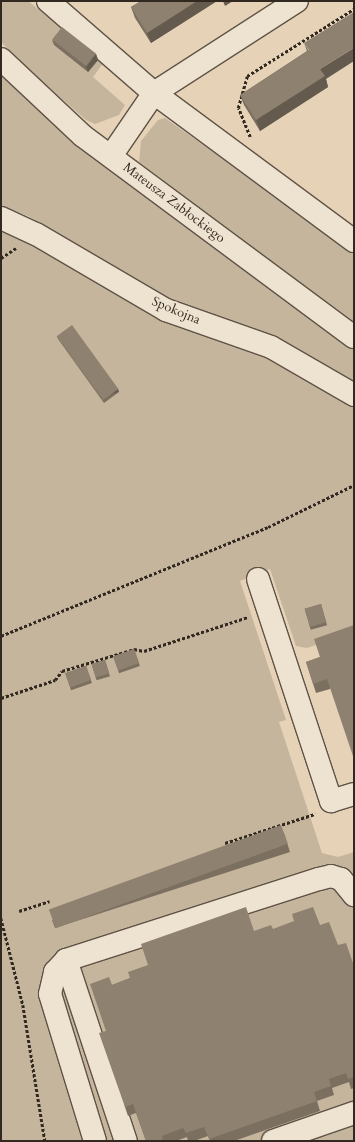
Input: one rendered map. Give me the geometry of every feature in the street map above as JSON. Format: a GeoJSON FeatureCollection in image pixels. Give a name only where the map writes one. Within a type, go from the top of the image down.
{"type":"FeatureCollection","features":[{"type":"Feature","properties":{"kind":"street"},"geometry":{"type":"LineString","coordinates":[[48,1],[154,93],[354,241]]}},
{"type":"Feature","properties":{"kind":"street"},"geometry":{"type":"LineString","coordinates":[[111,156],[154,93],[297,1]]}},
{"type":"Feature","properties":{"kind":"street","name":"Mateusza Zabłockiego"},"geometry":{"type":"LineString","coordinates":[[1,59],[83,136],[354,337]]}},
{"type":"Feature","properties":{"kind":"street","name":"Spokojna"},"geometry":{"type":"LineString","coordinates":[[1,218],[36,234],[166,310],[271,347],[354,395]]}},
{"type":"Feature","properties":{"kind":"street"},"geometry":{"type":"LineString","coordinates":[[258,579],[331,801],[354,794]]}},
{"type":"Feature","properties":{"kind":"street"},"geometry":{"type":"LineString","coordinates":[[95,1141],[50,994],[54,972],[66,960],[318,879],[331,876],[341,879],[354,893]]}},
{"type":"Feature","properties":{"kind":"street"},"geometry":{"type":"LineString","coordinates":[[66,960],[126,1141]]}},
{"type":"Feature","properties":{"kind":"street"},"geometry":{"type":"LineString","coordinates":[[273,1141],[354,1113]]}},
{"type":"Feature","properties":{"kind":"path"},"geometry":{"type":"LineString","coordinates":[[252,142],[238,108],[247,76],[354,9]]}},
{"type":"Feature","properties":{"kind":"path"},"geometry":{"type":"LineString","coordinates":[[1,636],[268,527],[354,485]]}},
{"type":"Feature","properties":{"kind":"path"},"geometry":{"type":"LineString","coordinates":[[1,698],[55,680],[62,671],[134,649],[144,650],[248,616]]}},
{"type":"Feature","properties":{"kind":"path"},"geometry":{"type":"LineString","coordinates":[[219,845],[320,812]]}},
{"type":"Feature","properties":{"kind":"path"},"geometry":{"type":"LineString","coordinates":[[233,841],[234,845]]}},
{"type":"Feature","properties":{"kind":"path"},"geometry":{"type":"LineString","coordinates":[[19,911],[56,899]]}},
{"type":"Feature","properties":{"kind":"path"},"geometry":{"type":"LineString","coordinates":[[1,918],[23,1004],[45,1141]]}},
{"type":"Feature","properties":{"kind":"shaded area"},"geometry":{"type":"Polygon","coordinates":[[[1,1],[28,1],[104,62],[93,77],[125,105],[119,115],[95,124],[86,120],[29,70],[1,42],[1,1]]]}},
{"type":"Feature","properties":{"kind":"shaded area"},"geometry":{"type":"Polygon","coordinates":[[[1,74],[73,141],[354,349],[354,384],[172,303],[28,216],[1,206],[1,74]]]}},
{"type":"Feature","properties":{"kind":"shaded area"},"geometry":{"type":"Polygon","coordinates":[[[165,118],[354,251],[354,323],[139,162],[141,141],[158,120],[165,118]]]}},
{"type":"Feature","properties":{"kind":"shaded area"},"geometry":{"type":"Polygon","coordinates":[[[1,225],[260,353],[354,404],[354,632],[307,648],[296,646],[270,569],[240,581],[286,720],[279,722],[322,853],[338,857],[354,852],[354,1141],[1,1141],[1,225]]]}},
{"type":"Feature","properties":{"kind":"building"},"geometry":{"type":"Polygon","coordinates":[[[141,1],[197,1],[147,33],[131,7],[141,1]]]}},
{"type":"Feature","properties":{"kind":"building"},"geometry":{"type":"Polygon","coordinates":[[[354,12],[354,48],[320,69],[325,76],[256,120],[240,95],[309,50],[304,43],[354,12]]]}},
{"type":"Feature","properties":{"kind":"building"},"geometry":{"type":"Polygon","coordinates":[[[62,27],[96,53],[86,66],[52,40],[62,27]]]}},
{"type":"Feature","properties":{"kind":"building"},"geometry":{"type":"Polygon","coordinates":[[[72,325],[118,389],[103,400],[57,336],[72,325]]]}},
{"type":"Feature","properties":{"kind":"building"},"geometry":{"type":"Polygon","coordinates":[[[321,604],[326,622],[310,627],[305,609],[321,604]]]}},
{"type":"Feature","properties":{"kind":"building"},"geometry":{"type":"Polygon","coordinates":[[[354,625],[354,759],[327,679],[313,684],[306,662],[320,657],[314,639],[354,625]]]}},
{"type":"Feature","properties":{"kind":"building"},"geometry":{"type":"Polygon","coordinates":[[[134,649],[139,663],[118,671],[113,657],[134,649]]]}},
{"type":"Feature","properties":{"kind":"building"},"geometry":{"type":"Polygon","coordinates":[[[105,660],[109,673],[96,677],[92,664],[105,660]]]}},
{"type":"Feature","properties":{"kind":"building"},"geometry":{"type":"Polygon","coordinates":[[[86,666],[91,680],[70,688],[65,674],[86,666]]]}},
{"type":"Feature","properties":{"kind":"building"},"geometry":{"type":"Polygon","coordinates":[[[281,825],[288,844],[56,928],[49,909],[281,825]]]}},
{"type":"Feature","properties":{"kind":"building"},"geometry":{"type":"Polygon","coordinates":[[[246,907],[254,931],[271,925],[273,929],[294,921],[292,914],[313,907],[320,925],[329,922],[338,945],[346,943],[354,966],[354,1077],[348,1079],[346,1073],[329,1079],[331,1086],[314,1092],[317,1101],[209,1139],[204,1127],[186,1133],[183,1128],[162,1136],[163,1141],[146,1141],[133,1104],[125,1107],[99,1033],[106,1031],[90,984],[109,977],[112,985],[130,978],[128,972],[148,965],[141,944],[246,907]]]}}]}
